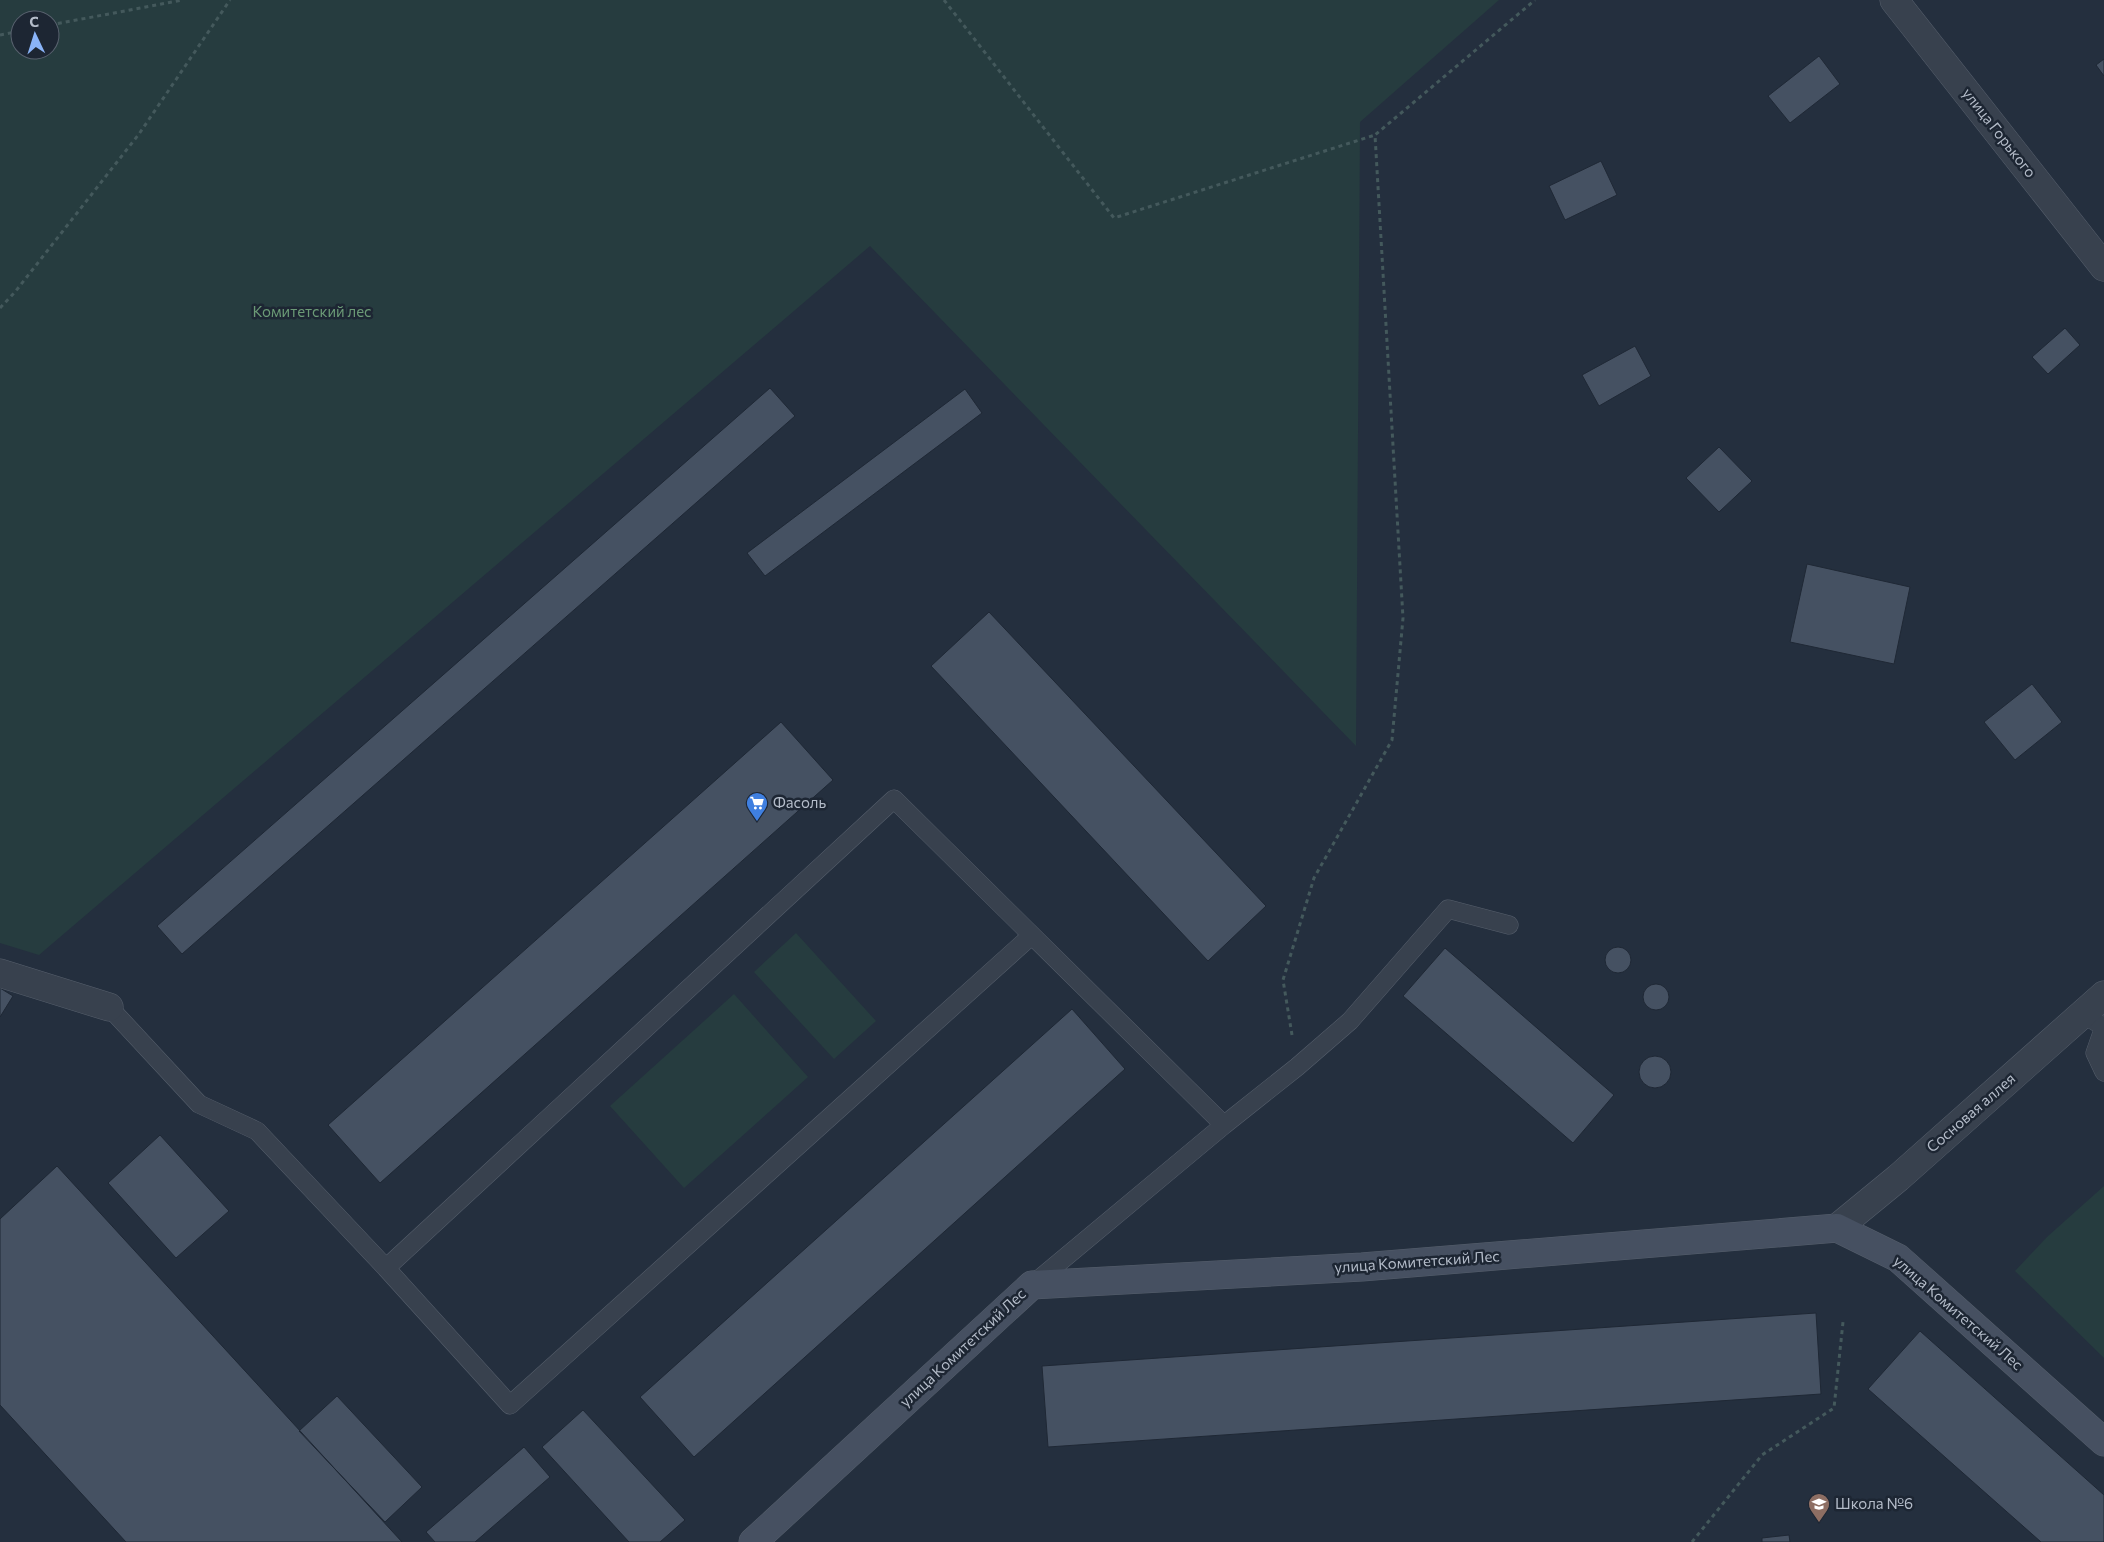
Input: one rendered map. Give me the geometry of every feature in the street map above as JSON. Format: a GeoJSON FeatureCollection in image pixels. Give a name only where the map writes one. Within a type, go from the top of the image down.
{"type":"FeatureCollection","features":[{"type":"Feature","properties":{"kind":"street","name":"улица Горького"},"geometry":{"type":"LineString","coordinates":[[1894,0],[2104,267]]}},
{"type":"Feature","properties":{"kind":"street"},"geometry":{"type":"LineString","coordinates":[[0,974],[109,1007]]}},
{"type":"Feature","properties":{"kind":"street","name":"Сосновая аллея"},"geometry":{"type":"LineString","coordinates":[[1837,1228],[1898,1178],[2104,995]]}},
{"type":"Feature","properties":{"kind":"street","name":"улица Комитетский Лес"},"geometry":{"type":"LineString","coordinates":[[753,1542],[1032,1285],[1362,1267],[1837,1228],[1898,1258],[2104,1442]]}},
{"type":"Feature","properties":{"kind":"lane"},"geometry":{"type":"LineString","coordinates":[[386,1268],[894,799],[1224,1125]]}},
{"type":"Feature","properties":{"kind":"lane"},"geometry":{"type":"LineString","coordinates":[[1032,1285],[1224,1125],[1297,1067],[1350,1021],[1448,909],[1509,925]]}},
{"type":"Feature","properties":{"kind":"lane"},"geometry":{"type":"LineString","coordinates":[[109,1007],[199,1104],[257,1131],[386,1268],[510,1405],[1031,936]]}},
{"type":"Feature","properties":{"kind":"lane"},"geometry":{"type":"LineString","coordinates":[[2083,1014],[2104,1027],[2095,1053],[2104,1072]]}},
{"type":"Feature","properties":{"kind":"path"},"geometry":{"type":"LineString","coordinates":[[60,23],[183,0]]}},
{"type":"Feature","properties":{"kind":"path"},"geometry":{"type":"LineString","coordinates":[[0,308],[15,292],[139,134],[230,0]]}},
{"type":"Feature","properties":{"kind":"path"},"geometry":{"type":"LineString","coordinates":[[944,0],[1114,218],[1375,135],[1534,0]]}},
{"type":"Feature","properties":{"kind":"path"},"geometry":{"type":"LineString","coordinates":[[1297,1067],[1284,980],[1314,878],[1392,740],[1403,618],[1375,135]]}},
{"type":"Feature","properties":{"kind":"path"},"geometry":{"type":"LineString","coordinates":[[1692,1542],[1762,1455],[1834,1408],[1843,1322]]}},
{"type":"Feature","properties":{"kind":"green space","name":"Комитетский лес"},"geometry":{"type":"Polygon","coordinates":[[[0,0],[1499,0],[1360,122],[1356,746],[870,246],[39,955],[0,943],[0,0]]]}},
{"type":"Feature","properties":{"kind":"green space"},"geometry":{"type":"Polygon","coordinates":[[[796,933],[876,1021],[834,1059],[754,972],[796,933]]]}},
{"type":"Feature","properties":{"kind":"green space"},"geometry":{"type":"Polygon","coordinates":[[[734,994],[808,1077],[684,1188],[610,1106],[734,994]]]}},
{"type":"Feature","properties":{"kind":"green space"},"geometry":{"type":"Polygon","coordinates":[[[2104,1186],[2104,1358],[2015,1271],[2047,1237],[2104,1186]]]}},
{"type":"Feature","properties":{"kind":"building"},"geometry":{"type":"Polygon","coordinates":[[[1819,56],[1840,84],[1790,123],[1768,96],[1819,56]]]}},
{"type":"Feature","properties":{"kind":"building"},"geometry":{"type":"Polygon","coordinates":[[[2104,59],[2104,76],[2096,65],[2104,59]]]}},
{"type":"Feature","properties":{"kind":"building"},"geometry":{"type":"Polygon","coordinates":[[[1601,161],[1617,195],[1565,220],[1549,186],[1601,161]]]}},
{"type":"Feature","properties":{"kind":"building"},"geometry":{"type":"Polygon","coordinates":[[[2065,328],[2080,345],[2048,374],[2032,357],[2065,328]]]}},
{"type":"Feature","properties":{"kind":"building"},"geometry":{"type":"Polygon","coordinates":[[[1635,346],[1651,376],[1599,406],[1582,375],[1635,346]]]}},
{"type":"Feature","properties":{"kind":"building"},"geometry":{"type":"Polygon","coordinates":[[[770,388],[795,416],[182,954],[157,926],[770,388]]]}},
{"type":"Feature","properties":{"kind":"building"},"geometry":{"type":"Polygon","coordinates":[[[965,389],[982,413],[765,576],[747,553],[965,389]]]}},
{"type":"Feature","properties":{"kind":"building"},"geometry":{"type":"Polygon","coordinates":[[[1719,447],[1752,481],[1719,512],[1686,478],[1719,447]]]}},
{"type":"Feature","properties":{"kind":"building"},"geometry":{"type":"Polygon","coordinates":[[[1807,564],[1910,587],[1894,664],[1790,642],[1807,564]]]}},
{"type":"Feature","properties":{"kind":"building"},"geometry":{"type":"Polygon","coordinates":[[[989,612],[1266,906],[1208,961],[931,666],[989,612]]]}},
{"type":"Feature","properties":{"kind":"building"},"geometry":{"type":"Polygon","coordinates":[[[2032,684],[2062,722],[2015,760],[1984,722],[2032,684]]]}},
{"type":"Feature","properties":{"kind":"building"},"geometry":{"type":"Polygon","coordinates":[[[781,722],[833,780],[380,1183],[328,1125],[781,722]]]}},
{"type":"Feature","properties":{"kind":"building"},"geometry":{"type":"Polygon","coordinates":[[[1618,947],[1627,951],[1631,960],[1627,969],[1618,973],[1609,969],[1605,960],[1609,951],[1618,947]]]}},
{"type":"Feature","properties":{"kind":"building"},"geometry":{"type":"Polygon","coordinates":[[[1445,948],[1614,1095],[1573,1143],[1403,996],[1445,948]]]}},
{"type":"Feature","properties":{"kind":"building"},"geometry":{"type":"Polygon","coordinates":[[[1656,984],[1665,988],[1669,997],[1665,1006],[1656,1010],[1647,1006],[1643,997],[1647,988],[1656,984]]]}},
{"type":"Feature","properties":{"kind":"building"},"geometry":{"type":"Polygon","coordinates":[[[0,988],[13,996],[0,1017],[0,988]]]}},
{"type":"Feature","properties":{"kind":"building"},"geometry":{"type":"Polygon","coordinates":[[[1072,1009],[1125,1069],[694,1457],[640,1397],[1072,1009]]]}},
{"type":"Feature","properties":{"kind":"building"},"geometry":{"type":"Polygon","coordinates":[[[1655,1056],[1667,1060],[1671,1072],[1667,1084],[1655,1088],[1643,1084],[1639,1072],[1643,1060],[1655,1056]]]}},
{"type":"Feature","properties":{"kind":"building"},"geometry":{"type":"Polygon","coordinates":[[[160,1135],[229,1211],[176,1258],[108,1183],[160,1135]]]}},
{"type":"Feature","properties":{"kind":"building"},"geometry":{"type":"Polygon","coordinates":[[[57,1166],[402,1542],[126,1542],[0,1405],[0,1219],[57,1166]]]}},
{"type":"Feature","properties":{"kind":"building"},"geometry":{"type":"Polygon","coordinates":[[[1816,1313],[1821,1394],[1048,1447],[1042,1366],[1816,1313]]]}},
{"type":"Feature","properties":{"kind":"building"},"geometry":{"type":"Polygon","coordinates":[[[1920,1331],[2104,1495],[2104,1542],[2041,1542],[1868,1389],[1920,1331]]]}},
{"type":"Feature","properties":{"kind":"building"},"geometry":{"type":"Polygon","coordinates":[[[337,1396],[422,1487],[385,1522],[299,1431],[337,1396]]]}},
{"type":"Feature","properties":{"kind":"building"},"geometry":{"type":"Polygon","coordinates":[[[583,1410],[685,1520],[660,1542],[629,1542],[542,1447],[583,1410]]]}},
{"type":"Feature","properties":{"kind":"building"},"geometry":{"type":"Polygon","coordinates":[[[524,1447],[550,1477],[475,1542],[435,1542],[426,1532],[524,1447]]]}},
{"type":"Feature","properties":{"kind":"building"},"geometry":{"type":"Polygon","coordinates":[[[1789,1535],[1790,1542],[1762,1542],[1762,1538],[1789,1535]]]}},
{"type":"Feature","properties":{"kind":"place","name":"Фасоль"},"geometry":{"type":"Point","coordinates":[757,822]}},
{"type":"Feature","properties":{"kind":"place","name":"Школа №6"},"geometry":{"type":"Point","coordinates":[1819,1523]}}]}
